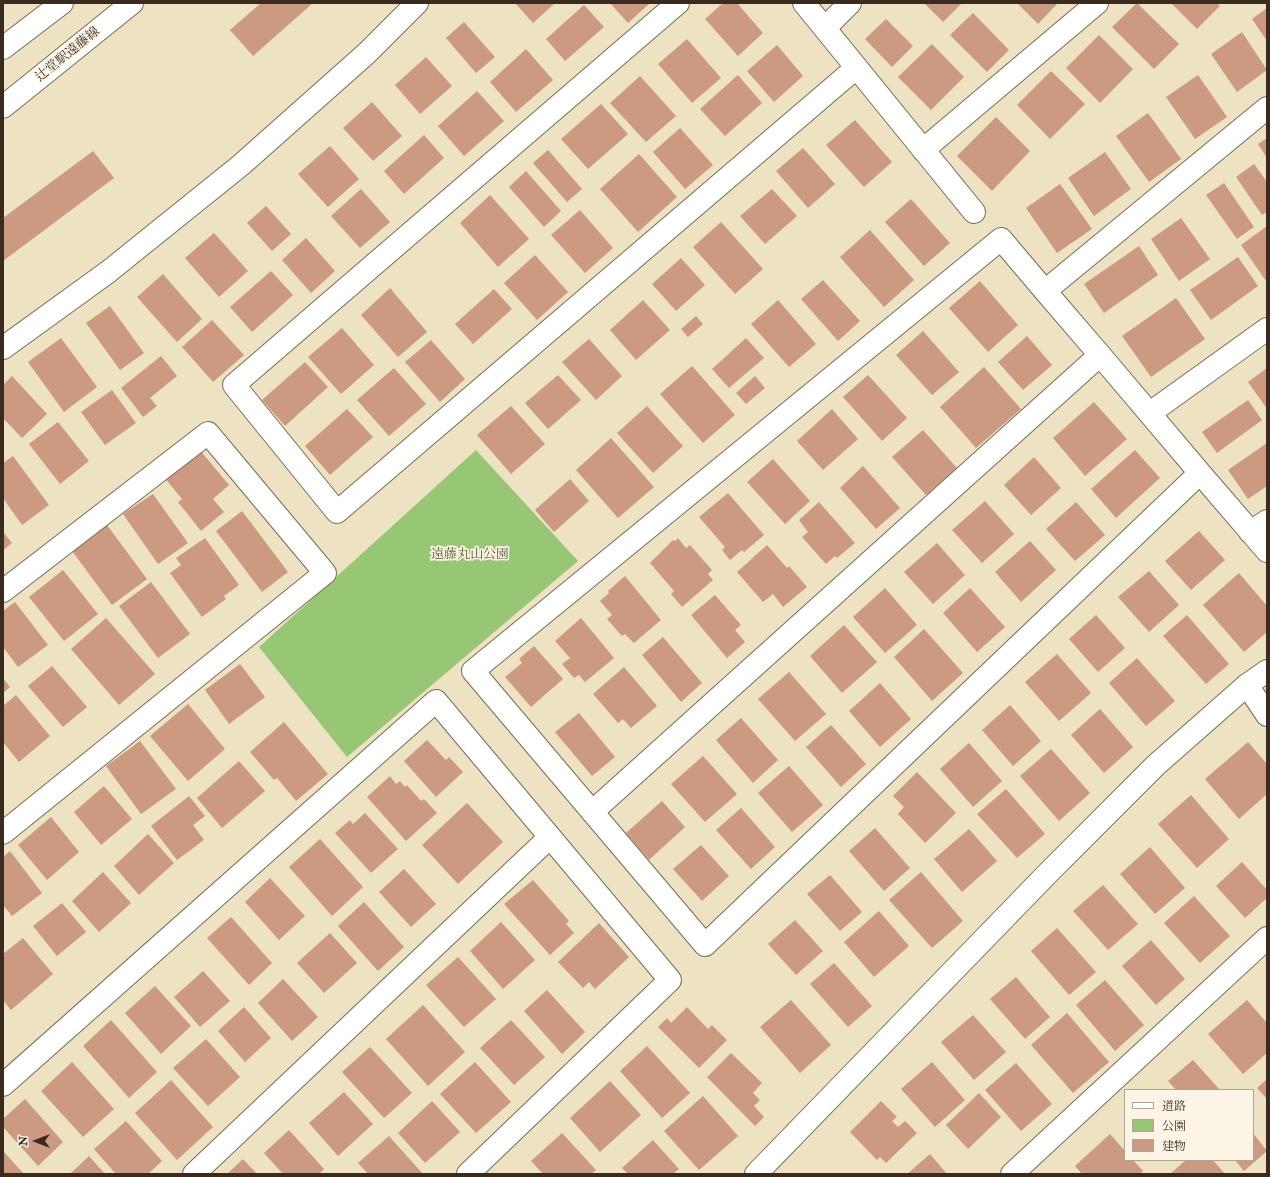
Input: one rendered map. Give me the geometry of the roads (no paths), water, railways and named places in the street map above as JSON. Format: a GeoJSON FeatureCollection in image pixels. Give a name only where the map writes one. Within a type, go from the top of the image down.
{"type":"FeatureCollection","features":[{"type":"Feature","properties":{"kind":"street"},"geometry":{"type":"LineString","coordinates":[[3,48],[62,3]]}},
{"type":"Feature","properties":{"kind":"street","name":"辻堂駅遠藤線"},"geometry":{"type":"LineString","coordinates":[[3,107],[132,3]]}},
{"type":"Feature","properties":{"kind":"street"},"geometry":{"type":"LineString","coordinates":[[3,348],[108,272],[241,165],[367,53],[417,3]]}},
{"type":"Feature","properties":{"kind":"street"},"geometry":{"type":"LineString","coordinates":[[678,3],[234,385],[336,512],[856,68]]}},
{"type":"Feature","properties":{"kind":"street"},"geometry":{"type":"LineString","coordinates":[[804,3],[974,212]]}},
{"type":"Feature","properties":{"kind":"street"},"geometry":{"type":"LineString","coordinates":[[825,28],[850,3]]}},
{"type":"Feature","properties":{"kind":"street"},"geometry":{"type":"LineString","coordinates":[[923,150],[1096,3]]}},
{"type":"Feature","properties":{"kind":"street"},"geometry":{"type":"LineString","coordinates":[[1045,291],[1267,108]]}},
{"type":"Feature","properties":{"kind":"street"},"geometry":{"type":"LineString","coordinates":[[1200,473],[705,945],[473,671],[1001,239],[1200,473],[1259,526],[1267,551]]}},
{"type":"Feature","properties":{"kind":"street"},"geometry":{"type":"LineString","coordinates":[[1150,413],[1267,329]]}},
{"type":"Feature","properties":{"kind":"street"},"geometry":{"type":"LineString","coordinates":[[592,812],[1100,355]]}},
{"type":"Feature","properties":{"kind":"street"},"geometry":{"type":"LineString","coordinates":[[3,592],[208,433],[325,572],[3,833]]}},
{"type":"Feature","properties":{"kind":"street"},"geometry":{"type":"LineString","coordinates":[[756,1174],[1044,876],[1156,765],[1247,685],[1267,671]]}},
{"type":"Feature","properties":{"kind":"street"},"geometry":{"type":"LineString","coordinates":[[1247,685],[1267,715]]}},
{"type":"Feature","properties":{"kind":"street"},"geometry":{"type":"LineString","coordinates":[[3,1085],[436,701],[670,980],[468,1174]]}},
{"type":"Feature","properties":{"kind":"street"},"geometry":{"type":"LineString","coordinates":[[194,1174],[550,837]]}},
{"type":"Feature","properties":{"kind":"street"},"geometry":{"type":"LineString","coordinates":[[1012,1174],[1267,938]]}},
{"type":"Feature","properties":{"kind":"park label","name":"遠藤丸山公園"},"geometry":{"type":"Point","coordinates":[470,555]}}]}
